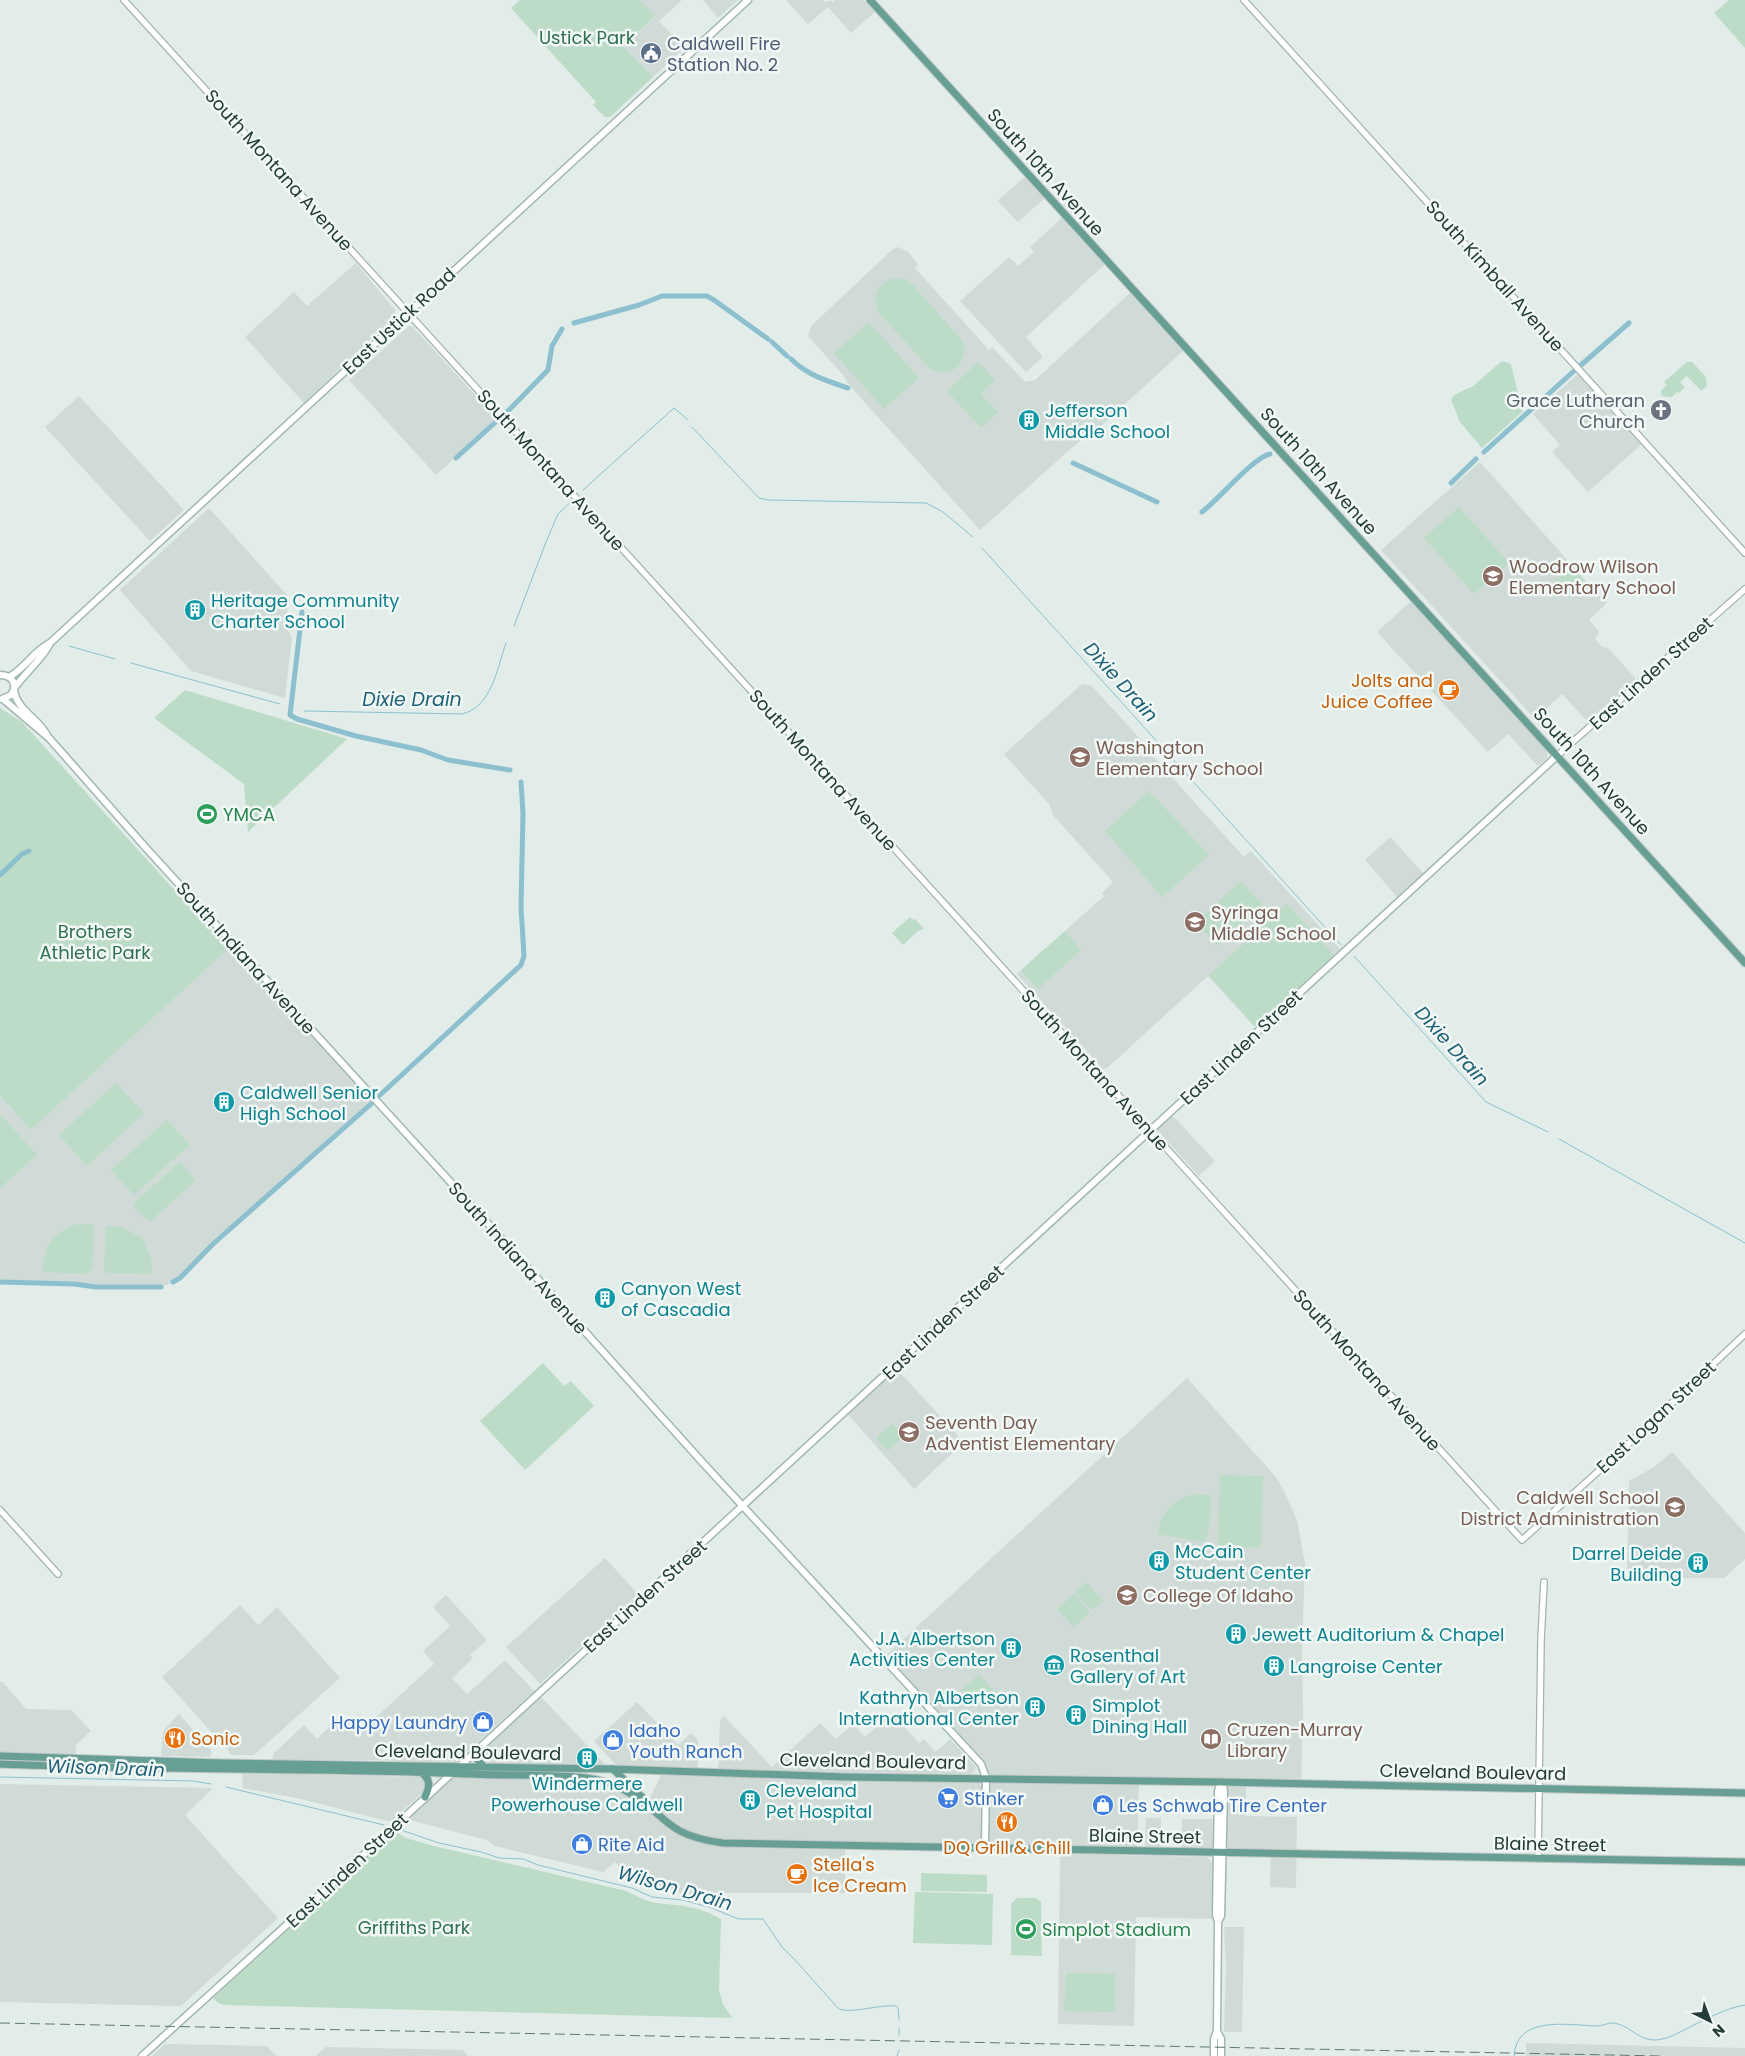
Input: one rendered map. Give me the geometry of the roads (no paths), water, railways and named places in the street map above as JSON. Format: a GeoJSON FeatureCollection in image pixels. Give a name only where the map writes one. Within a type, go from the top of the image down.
{"type":"FeatureCollection","features":[{"type":"Feature","properties":{"kind":"main road","name":"East Ustick Road"},"geometry":{"type":"LineString","coordinates":[[5,676],[20,670],[39,649],[50,643],[748,0]]}},
{"type":"Feature","properties":{"kind":"main road","name":"South 10th Avenue"},"geometry":{"type":"LineString","coordinates":[[870,0],[1745,963]]}},
{"type":"Feature","properties":{"kind":"main road","name":"East Ustick Road"},"geometry":{"type":"LineString","coordinates":[[1,698],[8,697],[29,669],[46,651],[50,643]]}},
{"type":"Feature","properties":{"kind":"main road"},"geometry":{"type":"LineString","coordinates":[[0,672],[5,676]]}},
{"type":"Feature","properties":{"kind":"main road","name":"South Indiana Avenue"},"geometry":{"type":"LineString","coordinates":[[5,676],[13,681],[18,704],[44,727],[49,738]]}},
{"type":"Feature","properties":{"kind":"main road","name":"South Indiana Avenue"},"geometry":{"type":"LineString","coordinates":[[1,698],[49,738],[742,1506],[981,1764],[986,1778]]}},
{"type":"Feature","properties":{"kind":"main road","name":"East Linden Street"},"geometry":{"type":"LineString","coordinates":[[142,2056],[1558,756]]}},
{"type":"Feature","properties":{"kind":"main road"},"geometry":{"type":"LineString","coordinates":[[479,1748],[477,1759],[484,1767]]}},
{"type":"Feature","properties":{"kind":"main road","name":"Cleveland Boulevard"},"geometry":{"type":"LineString","coordinates":[[0,1756],[458,1767],[635,1769],[846,1777],[1745,1792]]}},
{"type":"Feature","properties":{"kind":"main road","name":"Cleveland Boulevard"},"geometry":{"type":"LineString","coordinates":[[0,1764],[562,1776]]}},
{"type":"Feature","properties":{"kind":"main road"},"geometry":{"type":"LineString","coordinates":[[613,1769],[648,1805]]}},
{"type":"Feature","properties":{"kind":"main road"},"geometry":{"type":"LineString","coordinates":[[630,1785],[629,1778],[635,1769]]}},
{"type":"Feature","properties":{"kind":"main road"},"geometry":{"type":"LineString","coordinates":[[421,1772],[429,1782],[429,1788],[425,1797]]}},
{"type":"Feature","properties":{"kind":"main road","name":"Blaine Street"},"geometry":{"type":"LineString","coordinates":[[562,1776],[606,1781],[622,1788],[648,1805],[661,1818],[680,1831],[707,1841],[1745,1862]]}},
{"type":"Feature","properties":{"kind":"main road"},"geometry":{"type":"LineString","coordinates":[[985,1848],[986,1778]]}},
{"type":"Feature","properties":{"kind":"main road"},"geometry":{"type":"LineString","coordinates":[[1214,2056],[1218,1922],[1216,1915],[1221,1852],[1218,1791],[1221,1782]]}},
{"type":"Feature","properties":{"kind":"main road"},"geometry":{"type":"LineString","coordinates":[[1216,2031],[1221,2040],[1221,2056]]}},
{"type":"Feature","properties":{"kind":"street","name":"South Montana Avenue"},"geometry":{"type":"LineString","coordinates":[[124,0],[1522,1540]]}},
{"type":"Feature","properties":{"kind":"street","name":"South Kimball Avenue"},"geometry":{"type":"LineString","coordinates":[[1244,0],[1745,553]]}},
{"type":"Feature","properties":{"kind":"street","name":"East Linden Street"},"geometry":{"type":"LineString","coordinates":[[1558,756],[1745,589]]}},
{"type":"Feature","properties":{"kind":"street","name":"East Logan Street"},"geometry":{"type":"LineString","coordinates":[[1522,1540],[1623,1449],[1745,1334]]}},
{"type":"Feature","properties":{"kind":"street"},"geometry":{"type":"LineString","coordinates":[[0,1510],[58,1574]]}},
{"type":"Feature","properties":{"kind":"street"},"geometry":{"type":"LineString","coordinates":[[1538,1859],[1541,1640],[1544,1582]]}},
{"type":"Feature","properties":{"kind":"waterway"},"geometry":{"type":"LineString","coordinates":[[574,323],[639,305],[662,296],[707,296],[768,339]]}},
{"type":"Feature","properties":{"kind":"waterway"},"geometry":{"type":"LineString","coordinates":[[1581,365],[1629,323]]}},
{"type":"Feature","properties":{"kind":"waterway"},"geometry":{"type":"LineString","coordinates":[[507,412],[548,370],[552,346],[562,329]]}},
{"type":"Feature","properties":{"kind":"waterway"},"geometry":{"type":"LineString","coordinates":[[772,342],[787,356]]}},
{"type":"Feature","properties":{"kind":"waterway"},"geometry":{"type":"LineString","coordinates":[[791,359],[811,373],[848,388]]}},
{"type":"Feature","properties":{"kind":"waterway"},"geometry":{"type":"LineString","coordinates":[[1484,452],[1574,371]]}},
{"type":"Feature","properties":{"kind":"waterway","name":"Dixie Drain"},"geometry":{"type":"LineString","coordinates":[[583,490],[674,408],[688,420]]}},
{"type":"Feature","properties":{"kind":"waterway"},"geometry":{"type":"LineString","coordinates":[[456,458],[498,420]]}},
{"type":"Feature","properties":{"kind":"waterway","name":"Dixie Drain"},"geometry":{"type":"LineString","coordinates":[[692,427],[759,498],[768,500],[926,503],[943,512],[973,537]]}},
{"type":"Feature","properties":{"kind":"waterway"},"geometry":{"type":"LineString","coordinates":[[1202,512],[1255,463],[1270,454]]}},
{"type":"Feature","properties":{"kind":"waterway"},"geometry":{"type":"LineString","coordinates":[[1451,483],[1476,459]]}},
{"type":"Feature","properties":{"kind":"waterway"},"geometry":{"type":"LineString","coordinates":[[1073,463],[1157,502]]}},
{"type":"Feature","properties":{"kind":"waterway","name":"Dixie Drain"},"geometry":{"type":"LineString","coordinates":[[514,626],[558,514],[573,500]]}},
{"type":"Feature","properties":{"kind":"waterway","name":"Dixie Drain"},"geometry":{"type":"LineString","coordinates":[[982,548],[1341,945]]}},
{"type":"Feature","properties":{"kind":"waterway"},"geometry":{"type":"LineString","coordinates":[[302,612],[290,715],[297,719],[356,736],[421,750],[448,760],[510,770]]}},
{"type":"Feature","properties":{"kind":"waterway","name":"Dixie Drain"},"geometry":{"type":"LineString","coordinates":[[304,711],[462,714],[472,710],[487,695],[496,675],[506,643]]}},
{"type":"Feature","properties":{"kind":"waterway","name":"Dixie Drain"},"geometry":{"type":"LineString","coordinates":[[69,646],[115,659]]}},
{"type":"Feature","properties":{"kind":"waterway","name":"Dixie Drain"},"geometry":{"type":"LineString","coordinates":[[131,663],[280,704]]}},
{"type":"Feature","properties":{"kind":"waterway"},"geometry":{"type":"LineString","coordinates":[[380,1095],[521,965],[524,956],[521,907],[523,813],[521,782]]}},
{"type":"Feature","properties":{"kind":"waterway"},"geometry":{"type":"LineString","coordinates":[[0,875],[22,854],[29,851]]}},
{"type":"Feature","properties":{"kind":"waterway","name":"Dixie Drain"},"geometry":{"type":"LineString","coordinates":[[1354,956],[1486,1102],[1548,1132]]}},
{"type":"Feature","properties":{"kind":"waterway"},"geometry":{"type":"LineString","coordinates":[[173,1282],[180,1278],[213,1244],[371,1104]]}},
{"type":"Feature","properties":{"kind":"waterway","name":"Dixie Drain"},"geometry":{"type":"LineString","coordinates":[[1559,1139],[1745,1243]]}},
{"type":"Feature","properties":{"kind":"waterway"},"geometry":{"type":"LineString","coordinates":[[0,1282],[74,1284],[96,1287],[161,1287]]}},
{"type":"Feature","properties":{"kind":"waterway","name":"Wilson Drain"},"geometry":{"type":"LineString","coordinates":[[0,1777],[193,1781],[211,1784]]}},
{"type":"Feature","properties":{"kind":"waterway","name":"Wilson Drain"},"geometry":{"type":"LineString","coordinates":[[226,1787],[384,1825]]}},
{"type":"Feature","properties":{"kind":"waterway","name":"Wilson Drain"},"geometry":{"type":"LineString","coordinates":[[398,1829],[439,1843],[499,1858],[523,1859],[538,1865],[632,1888],[652,1897],[683,1900],[712,1908],[738,1919],[763,1919],[782,1947],[838,2008],[856,2010],[896,2006],[898,2008],[899,2020]]}},
{"type":"Feature","properties":{"kind":"waterway"},"geometry":{"type":"LineString","coordinates":[[1514,2056],[1517,2043],[1524,2034],[1533,2028],[1545,2025],[1596,2026],[1615,2023],[1645,2038],[1656,2040],[1673,2036],[1723,2011],[1745,2005]]}},
{"type":"Feature","properties":{"kind":"waterway","name":"Wilson Drain"},"geometry":{"type":"LineString","coordinates":[[899,2028],[899,2035]]}},
{"type":"Feature","properties":{"kind":"waterway","name":"Wilson Drain"},"geometry":{"type":"LineString","coordinates":[[897,2056],[899,2050]]}},
{"type":"Feature","properties":{"kind":"railway"},"geometry":{"type":"LineString","coordinates":[[0,2023],[1660,2056]]}},
{"type":"Feature","properties":{"kind":"place","name":"Caldwell Fire Station No. 2"},"geometry":{"type":"Point","coordinates":[651,53]}},
{"type":"Feature","properties":{"kind":"place","name":"Grace Lutheran Church"},"geometry":{"type":"Point","coordinates":[1661,410]}},
{"type":"Feature","properties":{"kind":"place","name":"Jefferson Middle School"},"geometry":{"type":"Point","coordinates":[1029,420]}},
{"type":"Feature","properties":{"kind":"place","name":"Woodrow Wilson Elementary School"},"geometry":{"type":"Point","coordinates":[1493,576]}},
{"type":"Feature","properties":{"kind":"place","name":"Heritage Community Charter School"},"geometry":{"type":"Point","coordinates":[195,610]}},
{"type":"Feature","properties":{"kind":"place","name":"Jolts and Juice Coffee"},"geometry":{"type":"Point","coordinates":[1449,690]}},
{"type":"Feature","properties":{"kind":"place","name":"Washington Elementary School"},"geometry":{"type":"Point","coordinates":[1080,757]}},
{"type":"Feature","properties":{"kind":"place","name":"YMCA"},"geometry":{"type":"Point","coordinates":[207,814]}},
{"type":"Feature","properties":{"kind":"place","name":"Syringa Middle School"},"geometry":{"type":"Point","coordinates":[1195,922]}},
{"type":"Feature","properties":{"kind":"place","name":"Caldwell Senior High School"},"geometry":{"type":"Point","coordinates":[224,1102]}},
{"type":"Feature","properties":{"kind":"place","name":"Canyon West of Cascadia"},"geometry":{"type":"Point","coordinates":[605,1298]}},
{"type":"Feature","properties":{"kind":"place","name":"Seventh Day Adventist Elementary"},"geometry":{"type":"Point","coordinates":[909,1432]}},
{"type":"Feature","properties":{"kind":"place","name":"Caldwell School District Administration"},"geometry":{"type":"Point","coordinates":[1675,1507]}},
{"type":"Feature","properties":{"kind":"place","name":"McCain Student Center"},"geometry":{"type":"Point","coordinates":[1159,1561]}},
{"type":"Feature","properties":{"kind":"place","name":"Darrel Deide Building"},"geometry":{"type":"Point","coordinates":[1698,1563]}},
{"type":"Feature","properties":{"kind":"place","name":"College Of Idaho"},"geometry":{"type":"Point","coordinates":[1127,1595]}},
{"type":"Feature","properties":{"kind":"place","name":"Jewett Auditorium & Chapel"},"geometry":{"type":"Point","coordinates":[1236,1634]}},
{"type":"Feature","properties":{"kind":"place","name":"J.A. Albertson Activities Center"},"geometry":{"type":"Point","coordinates":[1011,1648]}},
{"type":"Feature","properties":{"kind":"place","name":"Rosenthal Gallery of Art"},"geometry":{"type":"Point","coordinates":[1054,1665]}},
{"type":"Feature","properties":{"kind":"place","name":"Langroise Center"},"geometry":{"type":"Point","coordinates":[1274,1666]}},
{"type":"Feature","properties":{"kind":"place","name":"Kathryn Albertson International Center"},"geometry":{"type":"Point","coordinates":[1035,1707]}},
{"type":"Feature","properties":{"kind":"place","name":"Simplot Dining Hall"},"geometry":{"type":"Point","coordinates":[1076,1715]}},
{"type":"Feature","properties":{"kind":"place","name":"Happy Laundry"},"geometry":{"type":"Point","coordinates":[483,1722]}},
{"type":"Feature","properties":{"kind":"place","name":"Sonic"},"geometry":{"type":"Point","coordinates":[175,1738]}},
{"type":"Feature","properties":{"kind":"place","name":"Cruzen-Murray Library"},"geometry":{"type":"Point","coordinates":[1211,1739]}},
{"type":"Feature","properties":{"kind":"place","name":"Idaho Youth Ranch"},"geometry":{"type":"Point","coordinates":[613,1740]}},
{"type":"Feature","properties":{"kind":"place","name":"Windermere Powerhouse Caldwell"},"geometry":{"type":"Point","coordinates":[587,1758]}},
{"type":"Feature","properties":{"kind":"place","name":"Stinker"},"geometry":{"type":"Point","coordinates":[948,1798]}},
{"type":"Feature","properties":{"kind":"place","name":"Cleveland Pet Hospital"},"geometry":{"type":"Point","coordinates":[750,1800]}},
{"type":"Feature","properties":{"kind":"place","name":"Les Schwab Tire Center"},"geometry":{"type":"Point","coordinates":[1103,1805]}},
{"type":"Feature","properties":{"kind":"place","name":"DQ Grill & Chill"},"geometry":{"type":"Point","coordinates":[1007,1822]}},
{"type":"Feature","properties":{"kind":"place","name":"Rite Aid"},"geometry":{"type":"Point","coordinates":[582,1844]}},
{"type":"Feature","properties":{"kind":"place","name":"Stella's Ice Cream"},"geometry":{"type":"Point","coordinates":[797,1874]}},
{"type":"Feature","properties":{"kind":"place","name":"Simplot Stadium"},"geometry":{"type":"Point","coordinates":[1026,1929]}},
{"type":"Feature","properties":{"kind":"park label","name":"Ustick Park"},"geometry":{"type":"Point","coordinates":[587,37]}},
{"type":"Feature","properties":{"kind":"park label","name":"Brothers Athletic Park"},"geometry":{"type":"Point","coordinates":[95,941]}},
{"type":"Feature","properties":{"kind":"park label","name":"Griffiths Park"},"geometry":{"type":"Point","coordinates":[414,1927]}}]}
